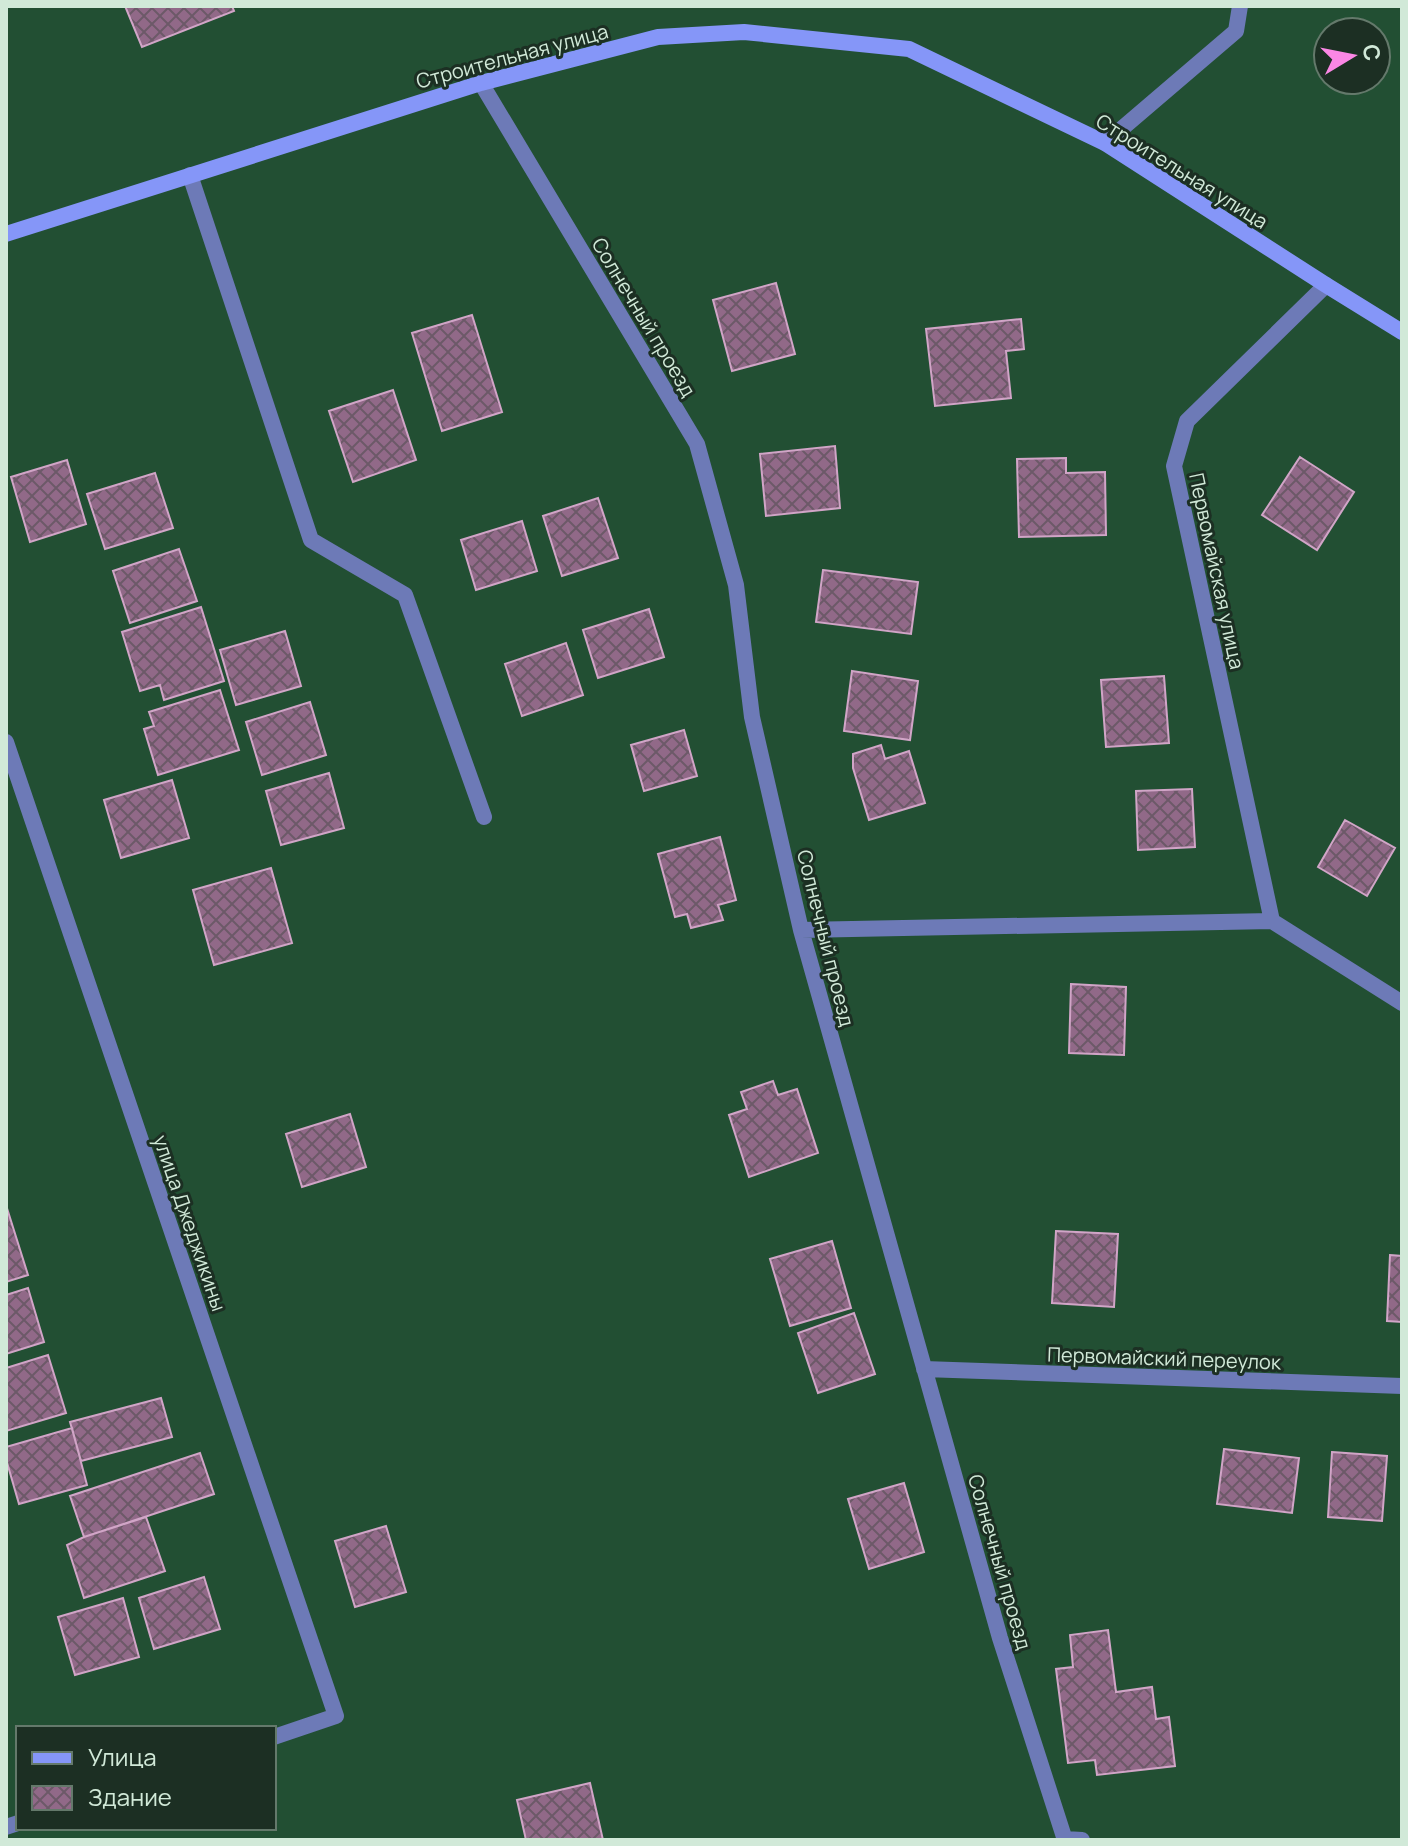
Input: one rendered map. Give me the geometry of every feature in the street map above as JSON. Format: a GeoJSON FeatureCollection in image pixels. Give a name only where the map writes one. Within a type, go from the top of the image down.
{"type":"FeatureCollection","features":[{"type":"Feature","properties":{"kind":"street"},"geometry":{"type":"LineString","coordinates":[[1105,143],[1236,31],[1240,6]]}},
{"type":"Feature","properties":{"kind":"street","name":"Строительная улица"},"geometry":{"type":"LineString","coordinates":[[6,234],[481,83],[658,37],[759,33],[909,49],[1105,143],[1402,332]]}},
{"type":"Feature","properties":{"kind":"street","name":"Солнечный проезд"},"geometry":{"type":"LineString","coordinates":[[481,83],[697,444],[736,585],[752,717],[801,930],[1000,1638],[1065,1840]]}},
{"type":"Feature","properties":{"kind":"street"},"geometry":{"type":"LineString","coordinates":[[190,175],[311,540],[405,595],[484,817]]}},
{"type":"Feature","properties":{"kind":"street","name":"Первомайская улица"},"geometry":{"type":"LineString","coordinates":[[1272,921],[1174,466],[1187,421],[1326,285]]}},
{"type":"Feature","properties":{"kind":"street","name":"улица Джеджикины"},"geometry":{"type":"LineString","coordinates":[[6,742],[336,1716],[276,1736]]}},
{"type":"Feature","properties":{"kind":"street"},"geometry":{"type":"LineString","coordinates":[[801,930],[1272,921],[1402,1003]]}},
{"type":"Feature","properties":{"kind":"street","name":"Первомайский переулок"},"geometry":{"type":"LineString","coordinates":[[924,1369],[1402,1386]]}},
{"type":"Feature","properties":{"kind":"street"},"geometry":{"type":"LineString","coordinates":[[1065,1840],[1082,1840]]}},
{"type":"Feature","properties":{"kind":"building"},"geometry":{"type":"Polygon","coordinates":[[[125,6],[232,6],[234,11],[142,47],[125,6]]]}},
{"type":"Feature","properties":{"kind":"building"},"geometry":{"type":"Polygon","coordinates":[[[776,283],[795,354],[732,371],[713,300],[776,283]]]}},
{"type":"Feature","properties":{"kind":"building"},"geometry":{"type":"Polygon","coordinates":[[[472,315],[502,412],[442,431],[412,333],[472,315]]]}},
{"type":"Feature","properties":{"kind":"building"},"geometry":{"type":"Polygon","coordinates":[[[1021,319],[1024,349],[1006,351],[1011,398],[935,406],[926,329],[1021,319]]]}},
{"type":"Feature","properties":{"kind":"building"},"geometry":{"type":"Polygon","coordinates":[[[393,390],[416,460],[353,482],[329,411],[393,390]]]}},
{"type":"Feature","properties":{"kind":"building"},"geometry":{"type":"Polygon","coordinates":[[[835,446],[840,508],[766,516],[760,454],[835,446]]]}},
{"type":"Feature","properties":{"kind":"building"},"geometry":{"type":"Polygon","coordinates":[[[1300,457],[1354,492],[1317,550],[1262,515],[1300,457]]]}},
{"type":"Feature","properties":{"kind":"building"},"geometry":{"type":"Polygon","coordinates":[[[1066,458],[1066,473],[1105,472],[1106,535],[1019,537],[1017,459],[1066,458]]]}},
{"type":"Feature","properties":{"kind":"building"},"geometry":{"type":"Polygon","coordinates":[[[67,460],[86,524],[30,542],[11,477],[67,460]]]}},
{"type":"Feature","properties":{"kind":"building"},"geometry":{"type":"Polygon","coordinates":[[[155,473],[173,528],[105,549],[87,494],[155,473]]]}},
{"type":"Feature","properties":{"kind":"building"},"geometry":{"type":"Polygon","coordinates":[[[598,498],[618,558],[562,576],[543,516],[598,498]]]}},
{"type":"Feature","properties":{"kind":"building"},"geometry":{"type":"Polygon","coordinates":[[[522,521],[537,571],[476,590],[461,540],[522,521]]]}},
{"type":"Feature","properties":{"kind":"building"},"geometry":{"type":"Polygon","coordinates":[[[179,549],[197,601],[130,623],[113,571],[179,549]]]}},
{"type":"Feature","properties":{"kind":"building"},"geometry":{"type":"Polygon","coordinates":[[[823,570],[918,582],[911,634],[816,622],[823,570]]]}},
{"type":"Feature","properties":{"kind":"building"},"geometry":{"type":"Polygon","coordinates":[[[201,607],[224,681],[164,700],[160,685],[140,691],[122,632],[201,607]]]}},
{"type":"Feature","properties":{"kind":"building"},"geometry":{"type":"Polygon","coordinates":[[[649,609],[664,657],[598,678],[583,630],[649,609]]]}},
{"type":"Feature","properties":{"kind":"building"},"geometry":{"type":"Polygon","coordinates":[[[285,631],[301,686],[236,705],[220,650],[285,631]]]}},
{"type":"Feature","properties":{"kind":"building"},"geometry":{"type":"Polygon","coordinates":[[[566,643],[583,695],[522,716],[505,664],[566,643]]]}},
{"type":"Feature","properties":{"kind":"building"},"geometry":{"type":"Polygon","coordinates":[[[852,671],[918,681],[910,740],[844,731],[852,671]]]}},
{"type":"Feature","properties":{"kind":"building"},"geometry":{"type":"Polygon","coordinates":[[[1164,676],[1169,743],[1106,747],[1101,680],[1164,676]]]}},
{"type":"Feature","properties":{"kind":"building"},"geometry":{"type":"Polygon","coordinates":[[[220,690],[239,750],[158,775],[144,729],[154,726],[149,712],[220,690]]]}},
{"type":"Feature","properties":{"kind":"building"},"geometry":{"type":"Polygon","coordinates":[[[310,702],[326,755],[262,775],[246,722],[310,702]]]}},
{"type":"Feature","properties":{"kind":"building"},"geometry":{"type":"Polygon","coordinates":[[[684,730],[697,776],[644,791],[631,745],[684,730]]]}},
{"type":"Feature","properties":{"kind":"building"},"geometry":{"type":"Polygon","coordinates":[[[881,745],[885,759],[909,751],[925,803],[869,820],[853,768],[853,754],[881,745]]]}},
{"type":"Feature","properties":{"kind":"building"},"geometry":{"type":"Polygon","coordinates":[[[329,773],[344,828],[281,845],[266,791],[329,773]]]}},
{"type":"Feature","properties":{"kind":"building"},"geometry":{"type":"Polygon","coordinates":[[[172,780],[189,838],[121,858],[104,800],[172,780]]]}},
{"type":"Feature","properties":{"kind":"building"},"geometry":{"type":"Polygon","coordinates":[[[1192,789],[1195,847],[1138,850],[1136,791],[1192,789]]]}},
{"type":"Feature","properties":{"kind":"building"},"geometry":{"type":"Polygon","coordinates":[[[1345,820],[1395,848],[1367,896],[1318,867],[1345,820]]]}},
{"type":"Feature","properties":{"kind":"building"},"geometry":{"type":"Polygon","coordinates":[[[720,837],[736,900],[718,905],[723,920],[691,928],[687,914],[675,917],[658,854],[720,837]]]}},
{"type":"Feature","properties":{"kind":"building"},"geometry":{"type":"Polygon","coordinates":[[[271,868],[292,943],[214,965],[193,890],[271,868]]]}},
{"type":"Feature","properties":{"kind":"building"},"geometry":{"type":"Polygon","coordinates":[[[1071,984],[1126,987],[1124,1055],[1069,1053],[1071,984]]]}},
{"type":"Feature","properties":{"kind":"building"},"geometry":{"type":"Polygon","coordinates":[[[773,1081],[778,1095],[797,1089],[818,1153],[749,1177],[729,1115],[747,1109],[741,1092],[773,1081]]]}},
{"type":"Feature","properties":{"kind":"building"},"geometry":{"type":"Polygon","coordinates":[[[350,1114],[366,1167],[302,1187],[286,1134],[350,1114]]]}},
{"type":"Feature","properties":{"kind":"building"},"geometry":{"type":"Polygon","coordinates":[[[6,1205],[28,1275],[6,1282],[6,1205]]]}},
{"type":"Feature","properties":{"kind":"building"},"geometry":{"type":"Polygon","coordinates":[[[1056,1231],[1118,1234],[1114,1307],[1052,1303],[1056,1231]]]}},
{"type":"Feature","properties":{"kind":"building"},"geometry":{"type":"Polygon","coordinates":[[[832,1241],[851,1308],[790,1326],[770,1259],[832,1241]]]}},
{"type":"Feature","properties":{"kind":"building"},"geometry":{"type":"Polygon","coordinates":[[[1390,1255],[1402,1256],[1402,1322],[1387,1321],[1390,1255]]]}},
{"type":"Feature","properties":{"kind":"building"},"geometry":{"type":"Polygon","coordinates":[[[28,1288],[44,1342],[6,1354],[6,1295],[28,1288]]]}},
{"type":"Feature","properties":{"kind":"building"},"geometry":{"type":"Polygon","coordinates":[[[854,1313],[875,1374],[818,1393],[798,1333],[854,1313]]]}},
{"type":"Feature","properties":{"kind":"building"},"geometry":{"type":"Polygon","coordinates":[[[48,1355],[66,1413],[6,1431],[6,1368],[48,1355]]]}},
{"type":"Feature","properties":{"kind":"building"},"geometry":{"type":"Polygon","coordinates":[[[161,1398],[172,1437],[81,1461],[70,1422],[161,1398]]]}},
{"type":"Feature","properties":{"kind":"building"},"geometry":{"type":"Polygon","coordinates":[[[72,1428],[87,1485],[19,1504],[6,1459],[6,1447],[72,1428]]]}},
{"type":"Feature","properties":{"kind":"building"},"geometry":{"type":"Polygon","coordinates":[[[1224,1449],[1299,1458],[1292,1513],[1217,1504],[1224,1449]]]}},
{"type":"Feature","properties":{"kind":"building"},"geometry":{"type":"Polygon","coordinates":[[[1332,1452],[1387,1456],[1382,1521],[1328,1517],[1332,1452]]]}},
{"type":"Feature","properties":{"kind":"building"},"geometry":{"type":"Polygon","coordinates":[[[200,1453],[214,1494],[84,1537],[70,1496],[200,1453]]]}},
{"type":"Feature","properties":{"kind":"building"},"geometry":{"type":"Polygon","coordinates":[[[904,1483],[924,1552],[869,1569],[848,1499],[904,1483]]]}},
{"type":"Feature","properties":{"kind":"building"},"geometry":{"type":"Polygon","coordinates":[[[146,1517],[165,1571],[84,1598],[67,1545],[146,1517]]]}},
{"type":"Feature","properties":{"kind":"building"},"geometry":{"type":"Polygon","coordinates":[[[386,1526],[406,1592],[355,1607],[335,1541],[386,1526]]]}},
{"type":"Feature","properties":{"kind":"building"},"geometry":{"type":"Polygon","coordinates":[[[204,1577],[220,1629],[154,1649],[139,1598],[204,1577]]]}},
{"type":"Feature","properties":{"kind":"building"},"geometry":{"type":"Polygon","coordinates":[[[123,1598],[139,1657],[75,1675],[58,1617],[123,1598]]]}},
{"type":"Feature","properties":{"kind":"building"},"geometry":{"type":"Polygon","coordinates":[[[1108,1630],[1116,1692],[1152,1687],[1156,1719],[1169,1717],[1175,1766],[1097,1775],[1095,1760],[1068,1763],[1056,1669],[1073,1667],[1070,1635],[1108,1630]]]}},
{"type":"Feature","properties":{"kind":"building"},"geometry":{"type":"Polygon","coordinates":[[[590,1783],[603,1840],[526,1840],[517,1800],[590,1783]]]}}]}
